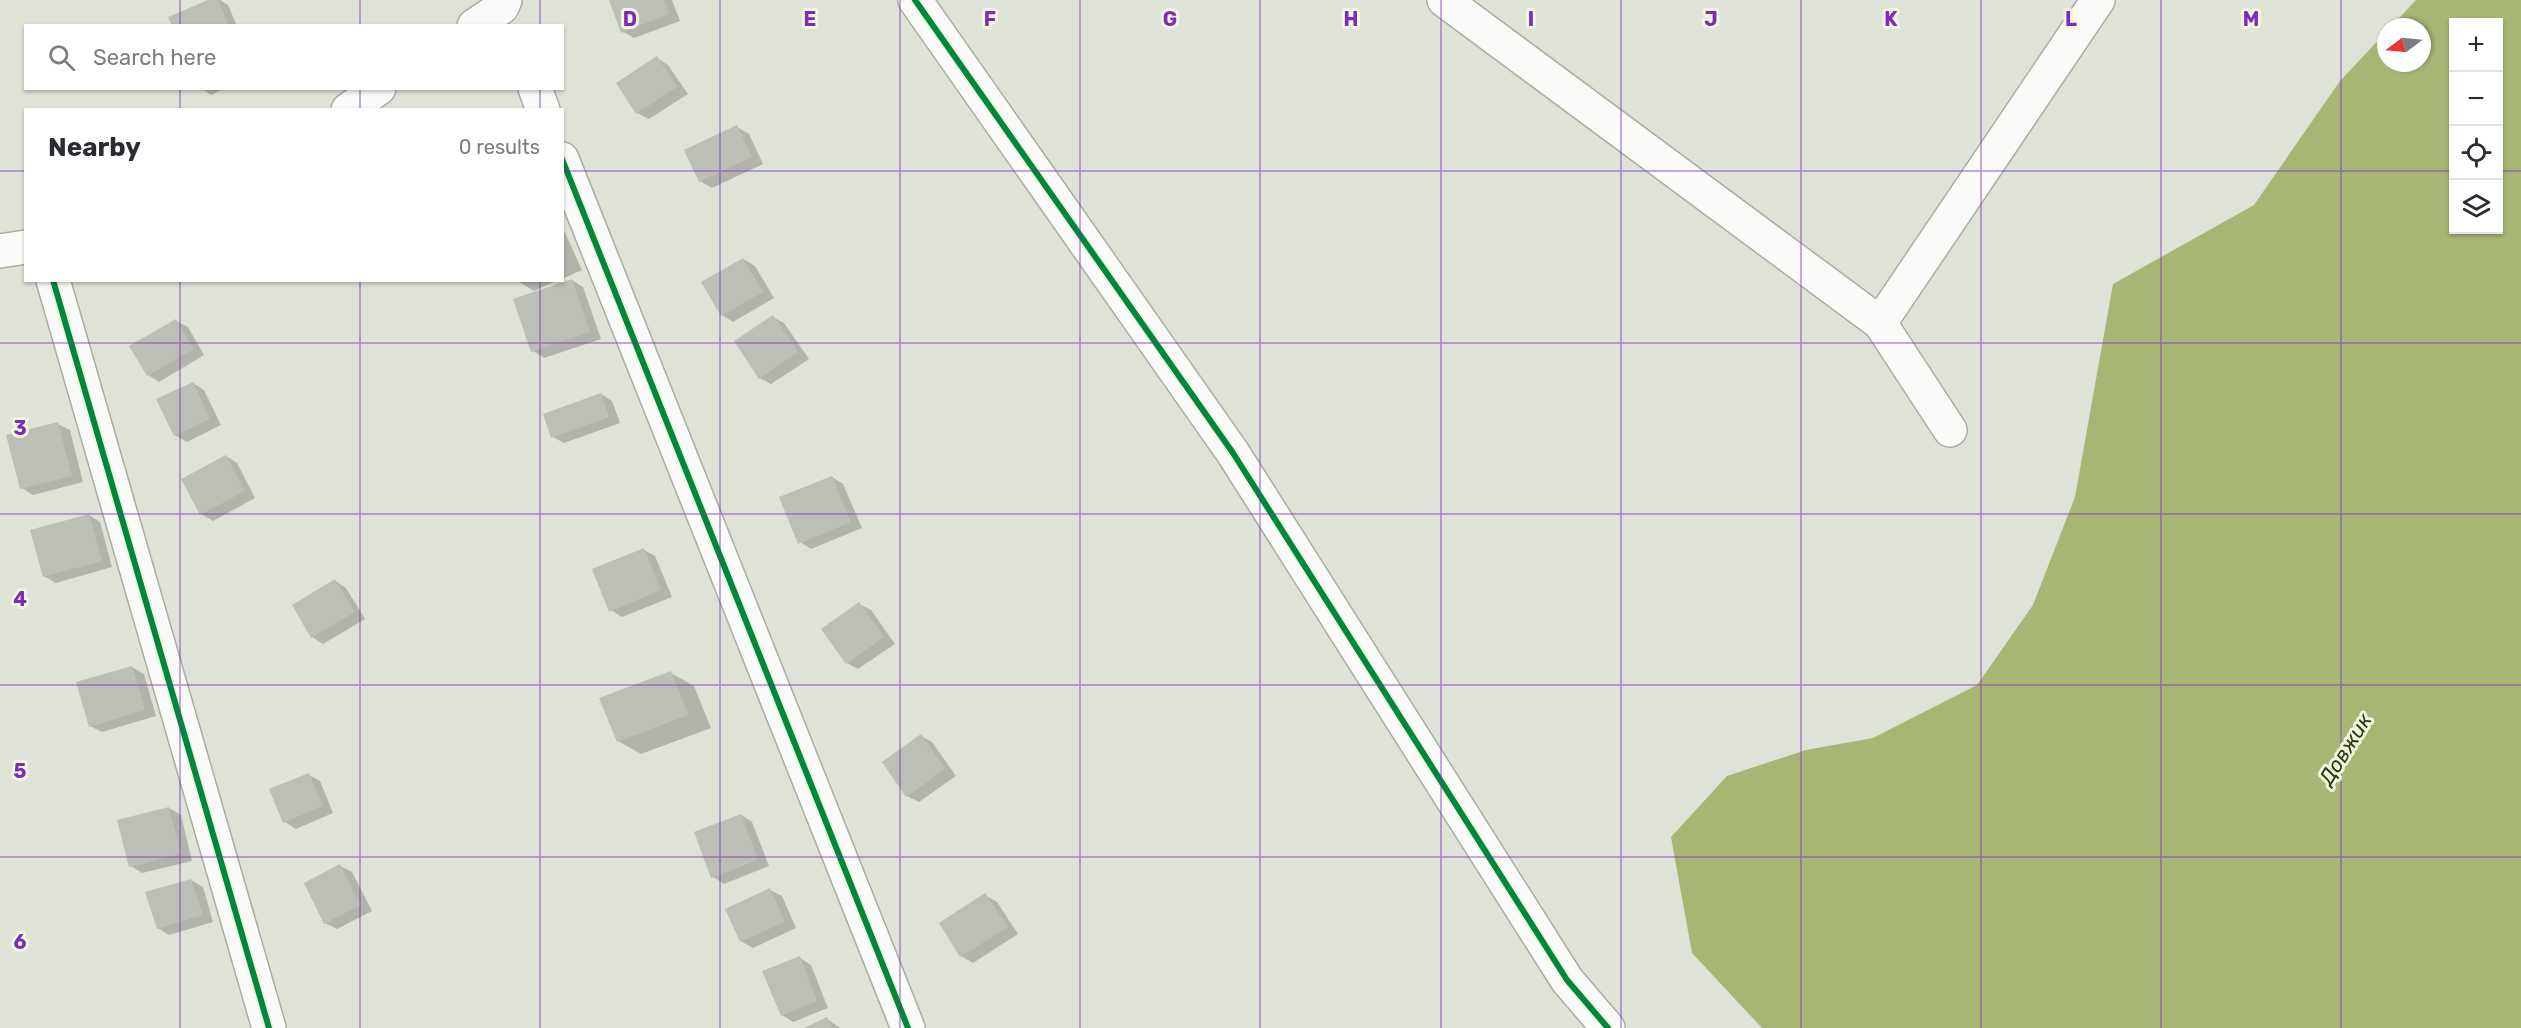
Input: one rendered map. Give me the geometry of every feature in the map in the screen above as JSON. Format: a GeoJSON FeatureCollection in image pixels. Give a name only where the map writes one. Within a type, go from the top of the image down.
{"type":"FeatureCollection","features":[{"type":"Feature","properties":{"kind":"street"},"geometry":{"type":"LineString","coordinates":[[915,0],[1233,453],[1567,980],[1608,1028]]}},
{"type":"Feature","properties":{"kind":"street"},"geometry":{"type":"LineString","coordinates":[[1444,0],[1880,323],[1950,430]]}},
{"type":"Feature","properties":{"kind":"street"},"geometry":{"type":"LineString","coordinates":[[1880,323],[2098,0]]}},
{"type":"Feature","properties":{"kind":"street"},"geometry":{"type":"LineString","coordinates":[[478,24],[506,11]]}},
{"type":"Feature","properties":{"kind":"street"},"geometry":{"type":"LineString","coordinates":[[351,108],[376,90]]}},
{"type":"Feature","properties":{"kind":"street"},"geometry":{"type":"LineString","coordinates":[[535,90],[542,108]]}},
{"type":"Feature","properties":{"kind":"street"},"geometry":{"type":"LineString","coordinates":[[564,164],[908,1028]]}},
{"type":"Feature","properties":{"kind":"street"},"geometry":{"type":"LineString","coordinates":[[0,251],[24,247]]}},
{"type":"Feature","properties":{"kind":"street"},"geometry":{"type":"LineString","coordinates":[[54,282],[269,1028]]}},
{"type":"Feature","properties":{"kind":"water","name":"Довжик"},"geometry":{"type":"Polygon","coordinates":[[[2416,0],[2521,0],[2521,1028],[1762,1028],[1692,953],[1671,837],[1727,776],[1806,750],[1873,738],[1977,685],[2033,605],[2075,497],[2113,284],[2254,205],[2340,81],[2377,42],[2377,72],[2431,72],[2431,18],[2399,18],[2416,0]]]}},
{"type":"Feature","properties":{"kind":"building"},"geometry":{"type":"Polygon","coordinates":[[[208,0],[218,0],[228,24],[171,24],[168,17],[208,0]]]}},
{"type":"Feature","properties":{"kind":"building"},"geometry":{"type":"Polygon","coordinates":[[[609,0],[664,0],[669,14],[621,33],[609,0]]]}},
{"type":"Feature","properties":{"kind":"building"},"geometry":{"type":"Polygon","coordinates":[[[657,56],[677,87],[636,114],[616,83],[657,56]]]}},
{"type":"Feature","properties":{"kind":"building"},"geometry":{"type":"Polygon","coordinates":[[[737,125],[752,157],[699,182],[684,150],[737,125]]]}},
{"type":"Feature","properties":{"kind":"building"},"geometry":{"type":"Polygon","coordinates":[[[743,258],[763,292],[721,316],[701,282],[743,258]]]}},
{"type":"Feature","properties":{"kind":"building"},"geometry":{"type":"Polygon","coordinates":[[[572,279],[590,332],[531,352],[513,299],[572,279]]]}},
{"type":"Feature","properties":{"kind":"building"},"geometry":{"type":"Polygon","coordinates":[[[773,315],[798,352],[759,379],[734,341],[773,315]]]}},
{"type":"Feature","properties":{"kind":"building"},"geometry":{"type":"Polygon","coordinates":[[[176,319],[194,349],[147,376],[129,346],[176,319]]]}},
{"type":"Feature","properties":{"kind":"building"},"geometry":{"type":"Polygon","coordinates":[[[193,382],[210,419],[174,436],[156,399],[193,382]]]}},
{"type":"Feature","properties":{"kind":"building"},"geometry":{"type":"Polygon","coordinates":[[[601,393],[609,417],[551,438],[543,414],[601,393]]]}},
{"type":"Feature","properties":{"kind":"building"},"geometry":{"type":"Polygon","coordinates":[[[58,422],[72,476],[20,489],[6,435],[58,422]]]}},
{"type":"Feature","properties":{"kind":"building"},"geometry":{"type":"Polygon","coordinates":[[[226,455],[245,491],[200,515],[181,479],[226,455]]]}},
{"type":"Feature","properties":{"kind":"building"},"geometry":{"type":"Polygon","coordinates":[[[832,476],[851,522],[798,544],[779,497],[832,476]]]}},
{"type":"Feature","properties":{"kind":"building"},"geometry":{"type":"Polygon","coordinates":[[[89,514],[102,561],[43,577],[30,530],[89,514]]]}},
{"type":"Feature","properties":{"kind":"building"},"geometry":{"type":"Polygon","coordinates":[[[644,548],[661,590],[609,612],[592,569],[644,548]]]}},
{"type":"Feature","properties":{"kind":"building"},"geometry":{"type":"Polygon","coordinates":[[[335,579],[355,612],[311,638],[292,605],[335,579]]]}},
{"type":"Feature","properties":{"kind":"building"},"geometry":{"type":"Polygon","coordinates":[[[859,602],[884,637],[846,664],[821,629],[859,602]]]}},
{"type":"Feature","properties":{"kind":"building"},"geometry":{"type":"Polygon","coordinates":[[[132,666],[145,710],[89,727],[76,682],[132,666]]]}},
{"type":"Feature","properties":{"kind":"building"},"geometry":{"type":"Polygon","coordinates":[[[671,671],[688,715],[617,742],[599,698],[671,671]]]}},
{"type":"Feature","properties":{"kind":"building"},"geometry":{"type":"Polygon","coordinates":[[[921,734],[945,769],[906,797],[882,762],[921,734]]]}},
{"type":"Feature","properties":{"kind":"building"},"geometry":{"type":"Polygon","coordinates":[[[309,773],[323,806],[283,823],[269,789],[309,773]]]}},
{"type":"Feature","properties":{"kind":"building"},"geometry":{"type":"Polygon","coordinates":[[[169,807],[181,854],[129,867],[117,820],[169,807]]]}},
{"type":"Feature","properties":{"kind":"building"},"geometry":{"type":"Polygon","coordinates":[[[741,814],[758,860],[711,878],[694,832],[741,814]]]}},
{"type":"Feature","properties":{"kind":"building"},"geometry":{"type":"Polygon","coordinates":[[[340,864],[361,905],[324,924],[304,883],[340,864]]]}},
{"type":"Feature","properties":{"kind":"building"},"geometry":{"type":"Polygon","coordinates":[[[191,879],[203,915],[157,929],[145,892],[191,879]]]}},
{"type":"Feature","properties":{"kind":"building"},"geometry":{"type":"Polygon","coordinates":[[[770,888],[785,922],[740,942],[725,909],[770,888]]]}},
{"type":"Feature","properties":{"kind":"building"},"geometry":{"type":"Polygon","coordinates":[[[985,893],[1008,927],[960,957],[939,923],[985,893]]]}},
{"type":"Feature","properties":{"kind":"building"},"geometry":{"type":"Polygon","coordinates":[[[800,956],[817,1001],[781,1016],[762,971],[800,956]]]}},
{"type":"Feature","properties":{"kind":"building"},"geometry":{"type":"Polygon","coordinates":[[[827,1017],[832,1028],[804,1028],[827,1017]]]}},
{"type":"Feature","properties":{"kind":"cycle path"},"geometry":{"type":"LineString","coordinates":[[915,0],[1233,453],[1567,980],[1608,1028]]}},
{"type":"Feature","properties":{"kind":"cycle path"},"geometry":{"type":"LineString","coordinates":[[564,164],[908,1028]]}},
{"type":"Feature","properties":{"kind":"cycle path"},"geometry":{"type":"LineString","coordinates":[[54,282],[269,1028]]}}]}
